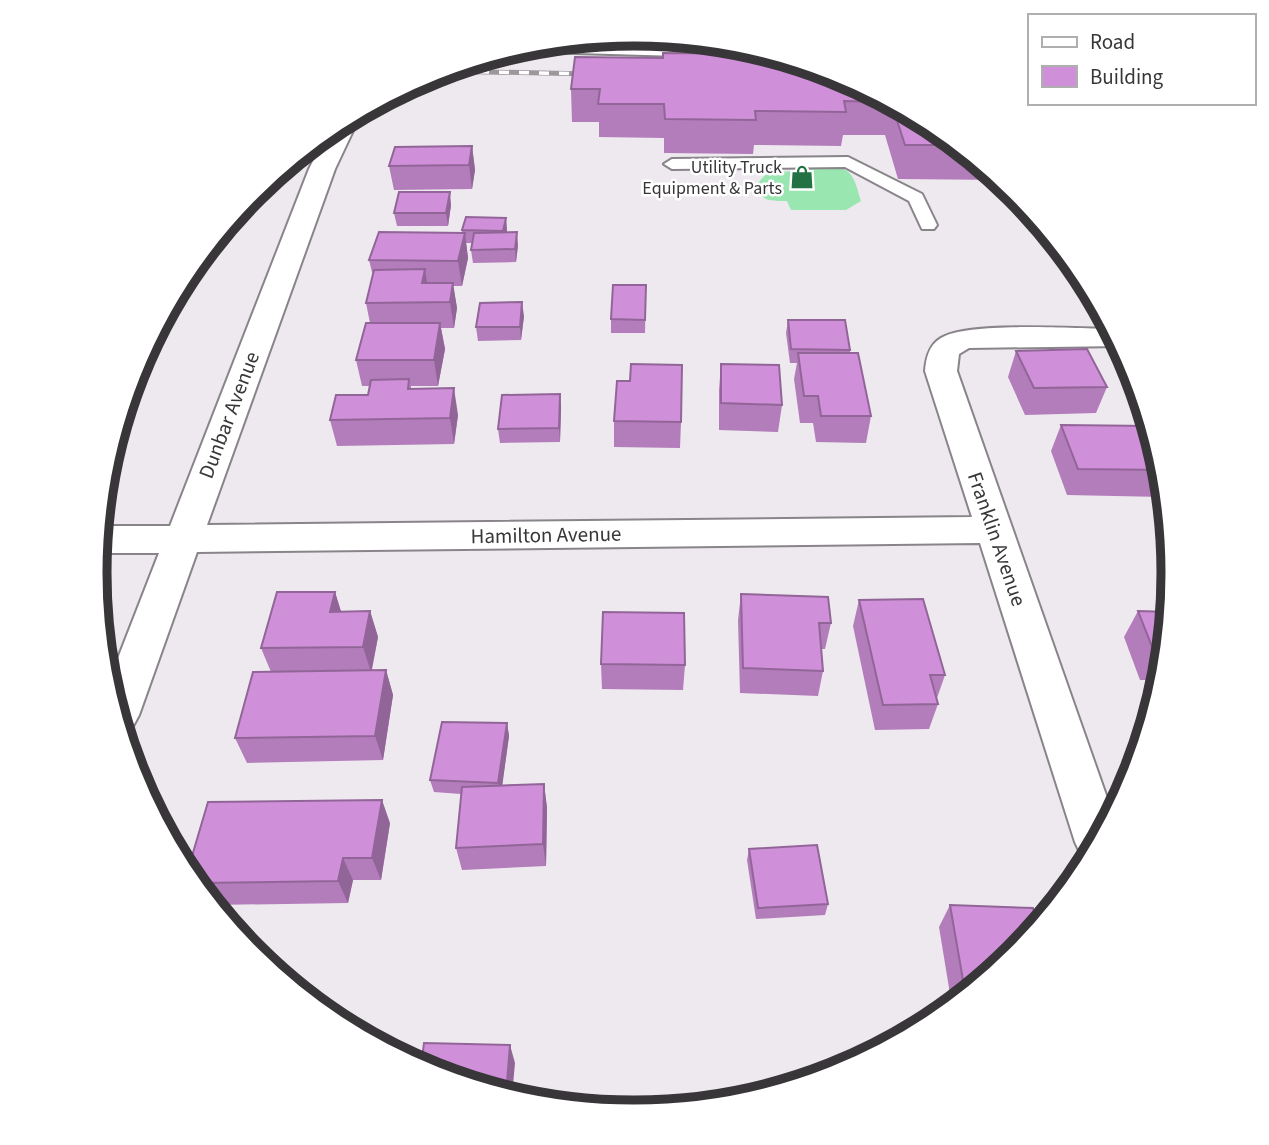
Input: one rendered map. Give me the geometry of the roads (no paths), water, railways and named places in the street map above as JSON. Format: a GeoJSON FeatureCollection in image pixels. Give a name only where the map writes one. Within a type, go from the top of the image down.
{"type":"FeatureCollection","features":[{"type":"Feature","properties":{"kind":"street","name":"Dunbar Avenue"},"geometry":{"type":"LineString","coordinates":[[123,699],[183,539],[318,151]]}},
{"type":"Feature","properties":{"kind":"street","name":"Franklin Avenue"},"geometry":{"type":"LineString","coordinates":[[1095,829],[941,371],[942,353],[947,345],[965,339],[1106,338]]}},
{"type":"Feature","properties":{"kind":"street","name":"Hamilton Avenue"},"geometry":{"type":"LineString","coordinates":[[109,540],[994,530]]}},
{"type":"Feature","properties":{"kind":"lane"},"geometry":{"type":"LineString","coordinates":[[565,50],[725,54]]}},
{"type":"Feature","properties":{"kind":"lane"},"geometry":{"type":"LineString","coordinates":[[672,164],[848,162],[916,198],[928,225]]}},
{"type":"Feature","properties":{"kind":"railway"},"geometry":{"type":"LineString","coordinates":[[470,72],[591,74]]}},
{"type":"Feature","properties":{"kind":"place","name":"Utility Truck Equipment & Parts"},"geometry":{"type":"Point","coordinates":[802,177]}}]}
